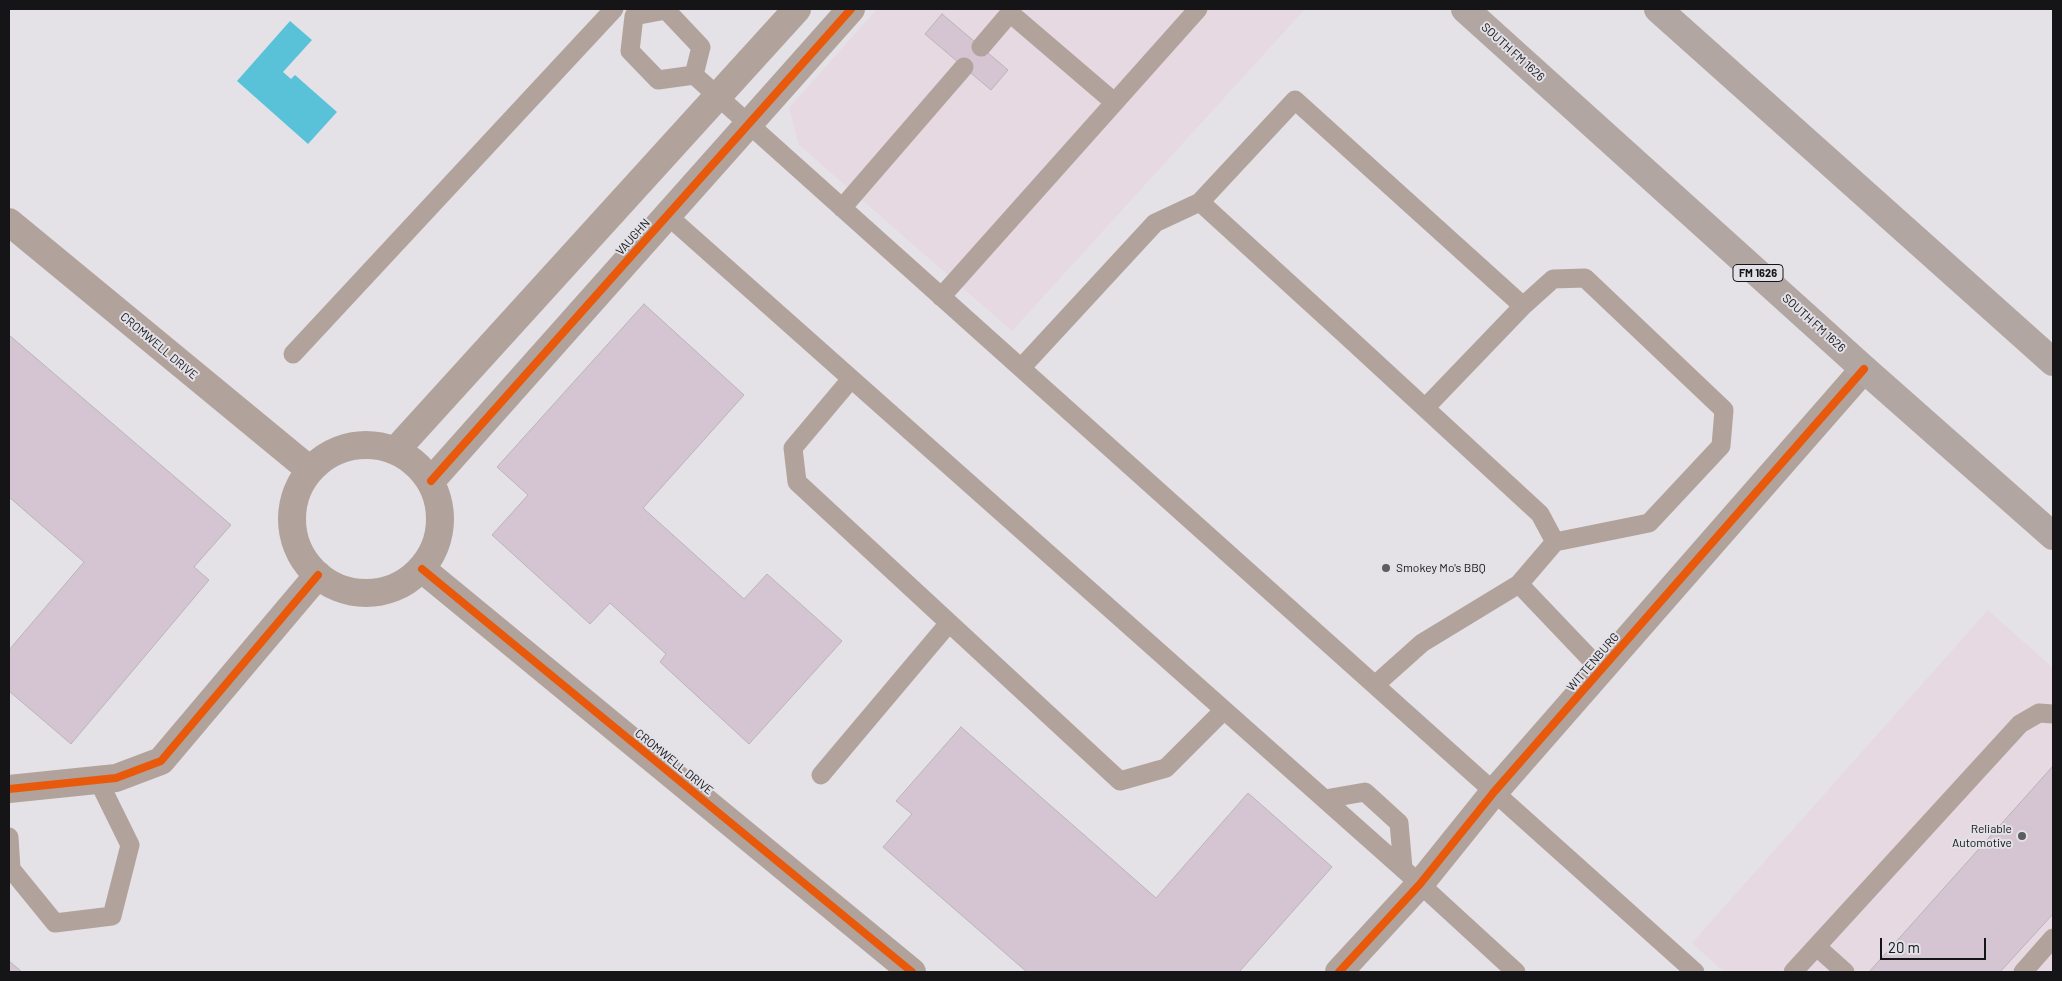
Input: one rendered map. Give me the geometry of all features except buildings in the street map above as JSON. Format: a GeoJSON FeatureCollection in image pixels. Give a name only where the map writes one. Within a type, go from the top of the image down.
{"type":"FeatureCollection","features":[{"type":"Feature","properties":{"kind":"main road","name":"SOUTH FM 1626"},"geometry":{"type":"LineString","coordinates":[[1465,9],[2053,536]]}},
{"type":"Feature","properties":{"kind":"main road"},"geometry":{"type":"LineString","coordinates":[[1658,9],[2053,362]]}},
{"type":"Feature","properties":{"kind":"street"},"geometry":{"type":"LineString","coordinates":[[396,450],[797,9]]}},
{"type":"Feature","properties":{"kind":"street","name":"VAUGHN"},"geometry":{"type":"LineString","coordinates":[[431,480],[851,9]]}},
{"type":"Feature","properties":{"kind":"street","name":"CROMWELL DRIVE"},"geometry":{"type":"LineString","coordinates":[[9,222],[310,470]]}},
{"type":"Feature","properties":{"kind":"street","name":"WITTENBURG"},"geometry":{"type":"LineString","coordinates":[[1340,972],[1411,876],[1494,792],[1864,368]]}},
{"type":"Feature","properties":{"kind":"street"},"geometry":{"type":"LineString","coordinates":[[373,445],[396,450],[416,462],[431,480],[439,502],[441,526],[435,548],[422,569],[402,585],[377,593],[352,592],[327,583],[308,566],[295,544],[292,518],[296,492],[310,470],[328,455],[350,446],[373,445]]}},
{"type":"Feature","properties":{"kind":"street","name":"CROMWELL DRIVE"},"geometry":{"type":"LineString","coordinates":[[422,569],[912,972]]}},
{"type":"Feature","properties":{"kind":"street"},"geometry":{"type":"LineString","coordinates":[[9,789],[116,778],[161,761],[318,575]]}},
{"type":"Feature","properties":{"kind":"lane"},"geometry":{"type":"LineString","coordinates":[[293,354],[614,9]]}},
{"type":"Feature","properties":{"kind":"lane"},"geometry":{"type":"LineString","coordinates":[[941,297],[1198,9]]}},
{"type":"Feature","properties":{"kind":"lane"},"geometry":{"type":"LineString","coordinates":[[666,10],[701,47],[694,75],[658,80],[630,51],[630,13],[666,10]]}},
{"type":"Feature","properties":{"kind":"lane"},"geometry":{"type":"LineString","coordinates":[[981,47],[1010,13],[1114,102]]}},
{"type":"Feature","properties":{"kind":"lane"},"geometry":{"type":"LineString","coordinates":[[842,208],[964,67]]}},
{"type":"Feature","properties":{"kind":"lane"},"geometry":{"type":"LineString","coordinates":[[694,75],[1695,972]]}},
{"type":"Feature","properties":{"kind":"lane"},"geometry":{"type":"LineString","coordinates":[[1021,368],[1155,223],[1200,202],[1295,100],[1522,306]]}},
{"type":"Feature","properties":{"kind":"lane"},"geometry":{"type":"LineString","coordinates":[[1200,202],[1540,514],[1555,542]]}},
{"type":"Feature","properties":{"kind":"lane"},"geometry":{"type":"LineString","coordinates":[[668,216],[1325,799],[1516,972]]}},
{"type":"Feature","properties":{"kind":"lane"},"geometry":{"type":"LineString","coordinates":[[1375,684],[1422,644],[1519,584],[1555,542],[1649,523],[1721,446],[1724,410],[1585,278],[1553,279],[1522,306],[1426,408]]}},
{"type":"Feature","properties":{"kind":"lane"},"geometry":{"type":"LineString","coordinates":[[851,379],[793,448],[797,482],[1120,781],[1166,768],[1224,710]]}},
{"type":"Feature","properties":{"kind":"lane"},"geometry":{"type":"LineString","coordinates":[[1519,584],[1601,670]]}},
{"type":"Feature","properties":{"kind":"lane"},"geometry":{"type":"LineString","coordinates":[[821,775],[949,623]]}},
{"type":"Feature","properties":{"kind":"lane"},"geometry":{"type":"LineString","coordinates":[[1793,972],[2020,724],[2039,714],[2053,714]]}},
{"type":"Feature","properties":{"kind":"lane"},"geometry":{"type":"LineString","coordinates":[[9,837],[11,869],[55,923],[112,916],[130,845],[98,780]]}},
{"type":"Feature","properties":{"kind":"lane"},"geometry":{"type":"LineString","coordinates":[[1325,799],[1365,792],[1399,823],[1411,876]]}},
{"type":"Feature","properties":{"kind":"lane"},"geometry":{"type":"LineString","coordinates":[[2023,972],[2053,938]]}},
{"type":"Feature","properties":{"kind":"lane"},"geometry":{"type":"LineString","coordinates":[[1817,946],[1845,972]]}},
{"type":"Feature","properties":{"kind":"shaded area"},"geometry":{"type":"Polygon","coordinates":[[[877,9],[1305,9],[1012,331],[799,145],[789,108],[877,9]]]}},
{"type":"Feature","properties":{"kind":"shaded area"},"geometry":{"type":"Polygon","coordinates":[[[1988,610],[2053,668],[2053,972],[1724,972],[1692,943],[1988,610]]]}},
{"type":"Feature","properties":{"kind":"water"},"geometry":{"type":"Polygon","coordinates":[[[290,21],[312,40],[283,72],[291,79],[295,75],[337,112],[308,144],[237,81],[290,21]]]}},
{"type":"Feature","properties":{"kind":"cycle path"},"geometry":{"type":"LineString","coordinates":[[431,481],[851,9]]}},
{"type":"Feature","properties":{"kind":"cycle path"},"geometry":{"type":"LineString","coordinates":[[1339,972],[1420,884],[1494,792],[1864,369]]}},
{"type":"Feature","properties":{"kind":"cycle path"},"geometry":{"type":"LineString","coordinates":[[422,569],[912,972]]}},
{"type":"Feature","properties":{"kind":"cycle path"},"geometry":{"type":"LineString","coordinates":[[9,789],[116,778],[161,761],[318,575]]}},
{"type":"Feature","properties":{"kind":"place","name":"Smokey Mo's BBQ"},"geometry":{"type":"Point","coordinates":[1386,568]}},
{"type":"Feature","properties":{"kind":"place","name":"Reliable Automotive"},"geometry":{"type":"Point","coordinates":[2022,836]}}]}
